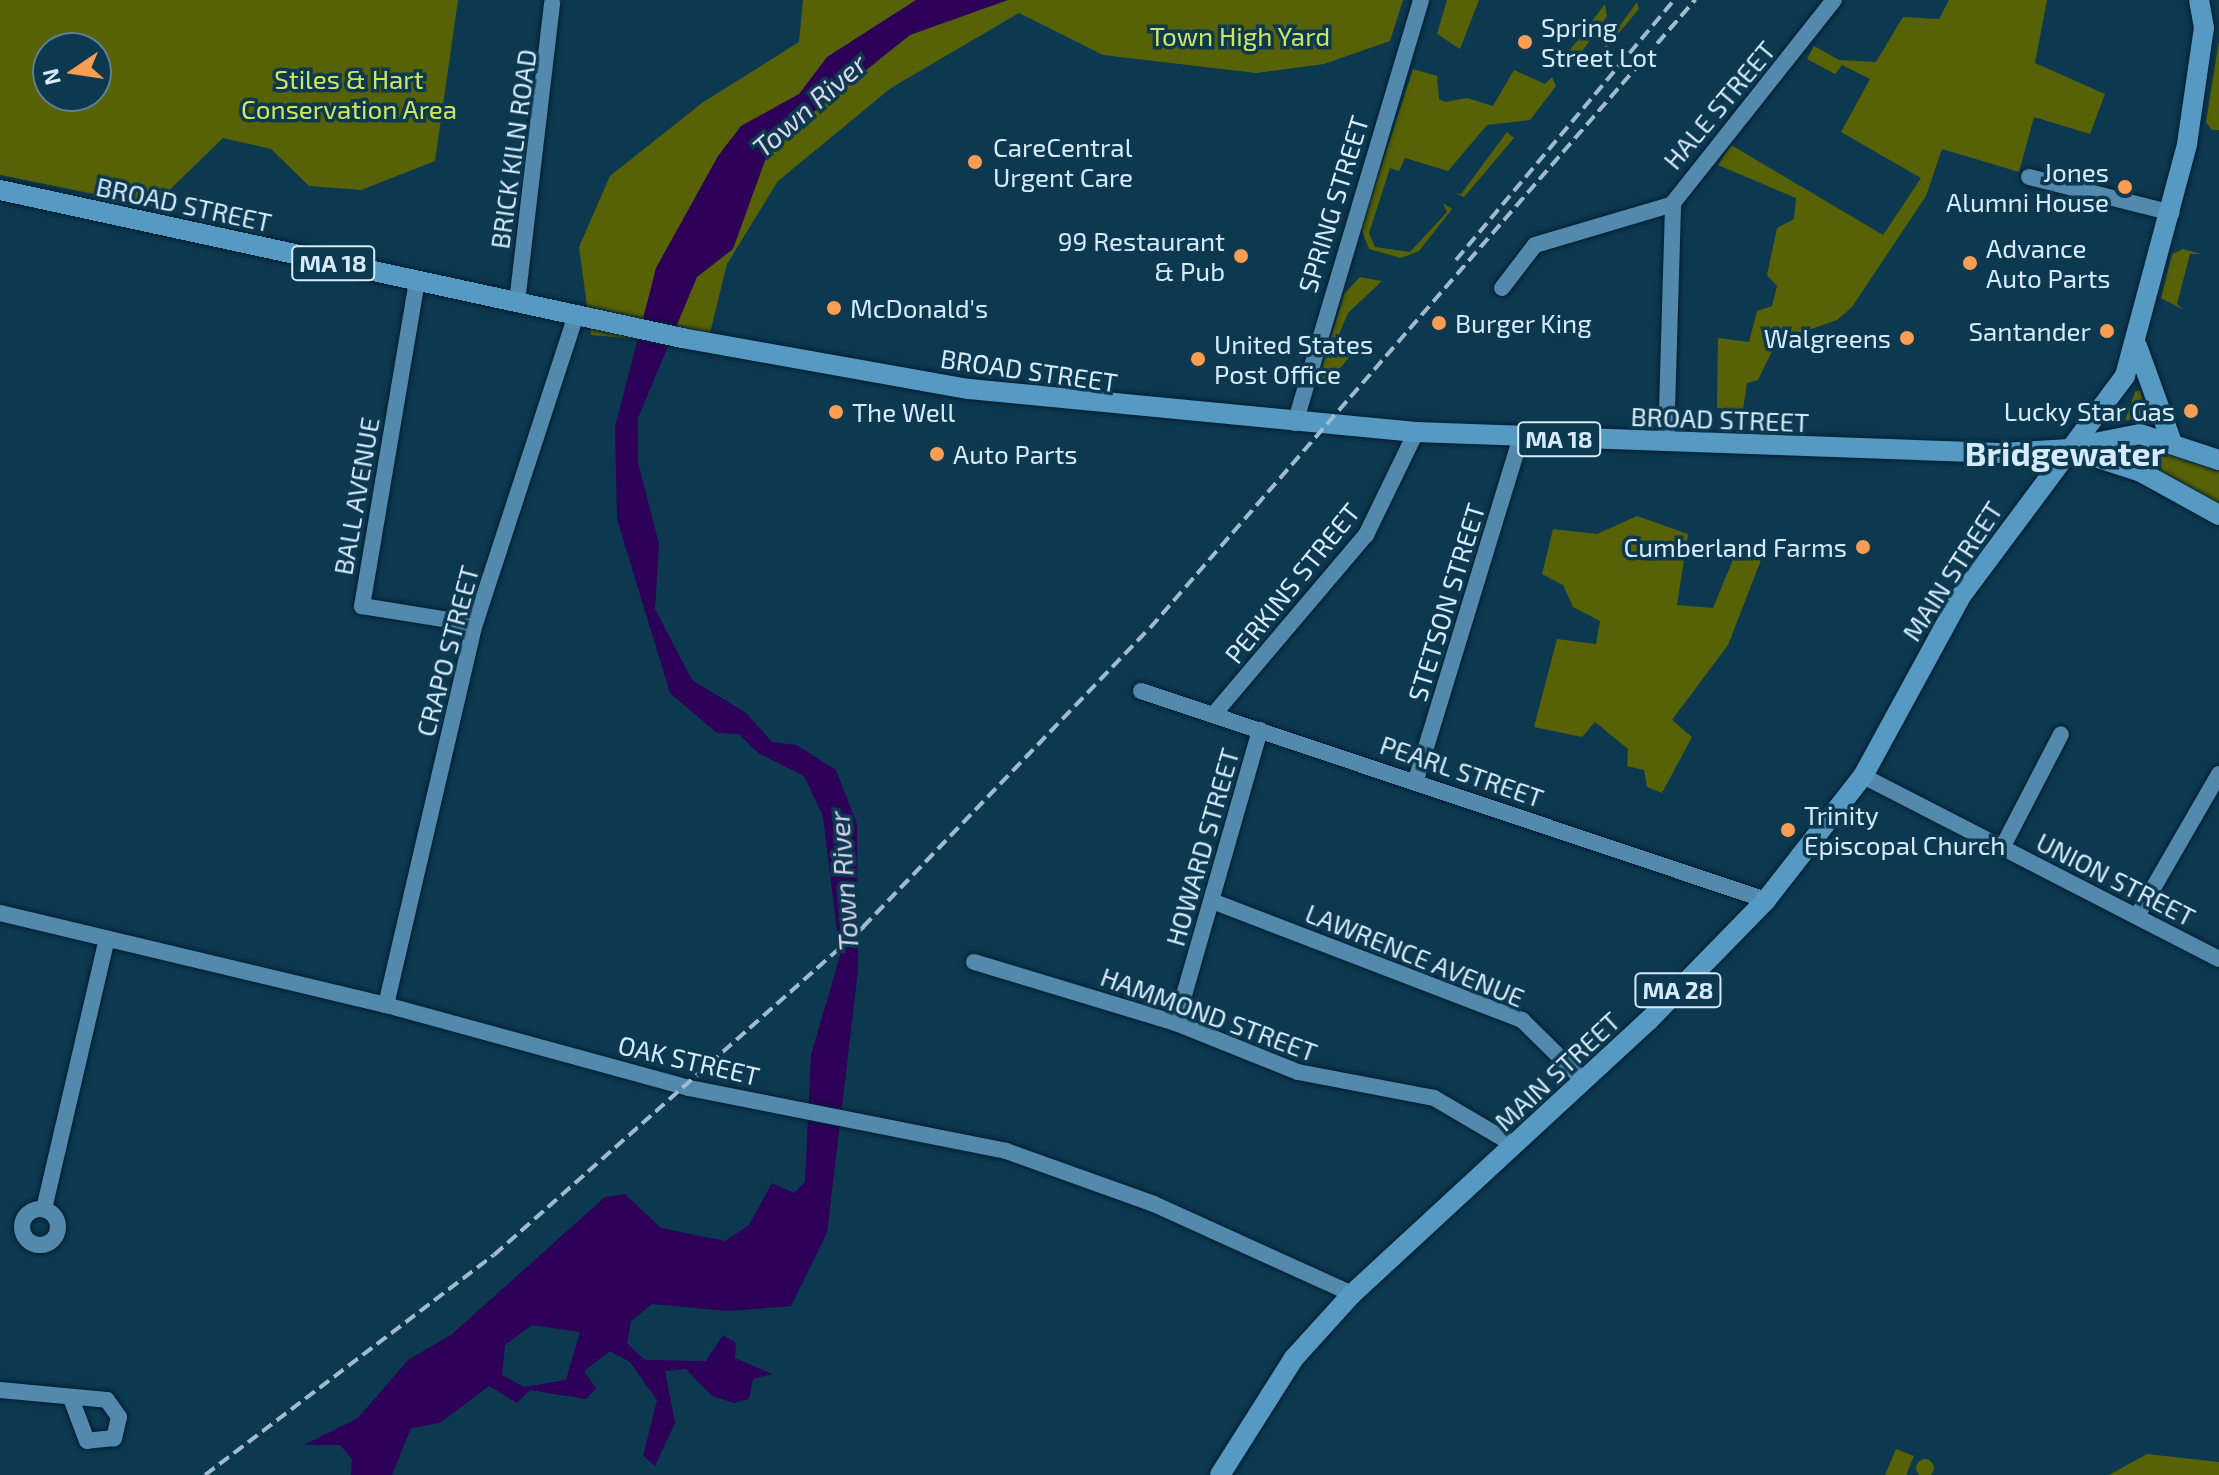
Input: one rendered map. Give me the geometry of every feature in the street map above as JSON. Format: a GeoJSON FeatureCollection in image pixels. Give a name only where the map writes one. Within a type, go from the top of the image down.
{"type":"FeatureCollection","features":[{"type":"Feature","properties":{"kind":"main road","name":"MAIN STREET"},"geometry":{"type":"LineString","coordinates":[[1220,1475],[1294,1358],[1352,1294],[1584,1081],[1766,900],[1863,776],[1961,596],[2070,449],[2111,401],[2137,343],[2172,213],[2201,50],[2206,3]]}},
{"type":"Feature","properties":{"kind":"main road","name":"BROAD STREET"},"geometry":{"type":"LineString","coordinates":[[0,190],[682,338],[986,391],[1295,423],[1416,432],[1666,443],[2070,449]]}},
{"type":"Feature","properties":{"kind":"main road"},"geometry":{"type":"LineString","coordinates":[[2137,343],[2171,440],[2147,453],[2155,480]]}},
{"type":"Feature","properties":{"kind":"main road","name":"MA 18"},"geometry":{"type":"LineString","coordinates":[[2070,449],[2126,434],[2171,440],[2219,460]]}},
{"type":"Feature","properties":{"kind":"main road","name":"MA 18"},"geometry":{"type":"LineString","coordinates":[[2070,449],[2155,480],[2219,515]]}},
{"type":"Feature","properties":{"kind":"street","name":"SPRING STREET"},"geometry":{"type":"LineString","coordinates":[[1295,423],[1421,0]]}},
{"type":"Feature","properties":{"kind":"street","name":"HALE STREET"},"geometry":{"type":"LineString","coordinates":[[1666,443],[1673,204],[1834,0]]}},
{"type":"Feature","properties":{"kind":"street","name":"BRICK KILN ROAD"},"geometry":{"type":"LineString","coordinates":[[517,302],[552,3]]}},
{"type":"Feature","properties":{"kind":"street"},"geometry":{"type":"LineString","coordinates":[[2029,177],[2172,213]]}},
{"type":"Feature","properties":{"kind":"street"},"geometry":{"type":"LineString","coordinates":[[1502,288],[1535,245],[1673,204]]}},
{"type":"Feature","properties":{"kind":"street","name":"BALL AVENUE"},"geometry":{"type":"LineString","coordinates":[[417,281],[362,606],[475,624]]}},
{"type":"Feature","properties":{"kind":"street","name":"CRAPO STREET"},"geometry":{"type":"LineString","coordinates":[[386,1005],[475,624],[576,315]]}},
{"type":"Feature","properties":{"kind":"street","name":"PERKINS STREET"},"geometry":{"type":"LineString","coordinates":[[1214,714],[1366,535],[1416,432]]}},
{"type":"Feature","properties":{"kind":"street","name":"STETSON STREET"},"geometry":{"type":"LineString","coordinates":[[1416,780],[1521,437]]}},
{"type":"Feature","properties":{"kind":"street","name":"PEARL STREET"},"geometry":{"type":"LineString","coordinates":[[1141,691],[1416,780],[1766,900]]}},
{"type":"Feature","properties":{"kind":"street","name":"HOWARD STREET"},"geometry":{"type":"LineString","coordinates":[[1176,1023],[1260,730]]}},
{"type":"Feature","properties":{"kind":"street"},"geometry":{"type":"LineString","coordinates":[[2002,848],[2061,734]]}},
{"type":"Feature","properties":{"kind":"street"},"geometry":{"type":"LineString","coordinates":[[2137,916],[2219,774]]}},
{"type":"Feature","properties":{"kind":"street","name":"UNION STREET"},"geometry":{"type":"LineString","coordinates":[[1863,776],[2219,959]]}},
{"type":"Feature","properties":{"kind":"street","name":"LAWRENCE AVENUE"},"geometry":{"type":"LineString","coordinates":[[1212,901],[1522,1020],[1584,1081]]}},
{"type":"Feature","properties":{"kind":"street","name":"OAK STREET"},"geometry":{"type":"LineString","coordinates":[[0,913],[386,1005],[689,1088],[842,1115],[1006,1151],[1154,1204],[1352,1294]]}},
{"type":"Feature","properties":{"kind":"street"},"geometry":{"type":"LineString","coordinates":[[44,1209],[107,939]]}},
{"type":"Feature","properties":{"kind":"street","name":"HAMMOND STREET"},"geometry":{"type":"LineString","coordinates":[[974,962],[1176,1023],[1319,1078],[1434,1098],[1514,1145]]}},
{"type":"Feature","properties":{"kind":"street"},"geometry":{"type":"LineString","coordinates":[[0,1390],[72,1401]]}},
{"type":"Feature","properties":{"kind":"green space","name":"Stiles & Hart Conservation Area"},"geometry":{"type":"Polygon","coordinates":[[[0,0],[458,0],[435,161],[361,190],[309,186],[271,149],[223,138],[153,206],[0,175],[0,0]]]}},
{"type":"Feature","properties":{"kind":"green space","name":"Town High Yard"},"geometry":{"type":"Polygon","coordinates":[[[803,0],[1403,0],[1390,41],[1324,64],[1256,73],[1103,55],[1019,13],[891,88],[778,181],[727,264],[707,345],[591,335],[579,247],[610,176],[702,103],[799,42],[803,0]]]}},
{"type":"Feature","properties":{"kind":"green space"},"geometry":{"type":"Polygon","coordinates":[[[1447,0],[1479,0],[1460,49],[1437,34],[1447,0]]]}},
{"type":"Feature","properties":{"kind":"green space"},"geometry":{"type":"Polygon","coordinates":[[[1949,0],[2047,0],[2035,63],[2105,94],[2090,134],[2034,117],[2019,172],[1942,149],[1926,196],[1852,307],[1837,320],[1777,341],[1758,380],[1747,383],[1743,410],[1717,408],[1718,338],[1749,342],[1757,311],[1772,306],[1777,286],[1767,275],[1777,228],[1794,219],[1796,198],[1718,165],[1731,145],[1883,235],[1921,178],[1841,132],[1870,79],[1842,65],[1835,74],[1807,59],[1814,46],[1839,60],[1876,62],[1903,17],[1939,19],[1949,0]]]}},
{"type":"Feature","properties":{"kind":"green space"},"geometry":{"type":"Polygon","coordinates":[[[1637,2],[1639,9],[1590,67],[1591,65],[1637,2]]]}},
{"type":"Feature","properties":{"kind":"green space"},"geometry":{"type":"Polygon","coordinates":[[[1605,4],[1607,16],[1571,67],[1558,66],[1605,4]]]}},
{"type":"Feature","properties":{"kind":"green space"},"geometry":{"type":"Polygon","coordinates":[[[2219,41],[2219,130],[2212,130],[2206,122],[2219,41]]]}},
{"type":"Feature","properties":{"kind":"green space"},"geometry":{"type":"Polygon","coordinates":[[[1413,69],[1437,76],[1439,99],[1445,102],[1467,98],[1493,106],[1514,70],[1545,84],[1552,77],[1556,86],[1530,120],[1487,125],[1448,171],[1405,158],[1399,171],[1390,168],[1369,233],[1375,247],[1410,252],[1447,212],[1443,203],[1452,209],[1419,251],[1401,258],[1369,249],[1361,228],[1413,69]]]}},
{"type":"Feature","properties":{"kind":"green space"},"geometry":{"type":"Polygon","coordinates":[[[1507,132],[1514,138],[1464,197],[1455,193],[1461,194],[1507,132]]]}},
{"type":"Feature","properties":{"kind":"green space"},"geometry":{"type":"Polygon","coordinates":[[[2183,249],[2201,254],[2190,254],[2177,304],[2184,310],[2161,298],[2172,254],[2183,249]]]}},
{"type":"Feature","properties":{"kind":"green space"},"geometry":{"type":"Polygon","coordinates":[[[1360,277],[1382,281],[1348,313],[1333,348],[1352,354],[1324,387],[1321,370],[1344,294],[1360,277]]]}},
{"type":"Feature","properties":{"kind":"green space"},"geometry":{"type":"Polygon","coordinates":[[[2140,390],[2148,419],[2125,420],[2135,392],[2140,390]]]}},
{"type":"Feature","properties":{"kind":"green space"},"geometry":{"type":"Polygon","coordinates":[[[2170,449],[2219,470],[2219,506],[2160,472],[2160,452],[2170,449]]]}},
{"type":"Feature","properties":{"kind":"green space"},"geometry":{"type":"Polygon","coordinates":[[[1637,516],[1688,534],[1677,605],[1713,608],[1741,540],[1766,547],[1728,645],[1672,720],[1692,737],[1662,793],[1647,787],[1644,770],[1627,766],[1628,749],[1595,722],[1582,737],[1534,727],[1557,639],[1596,644],[1600,621],[1573,607],[1563,585],[1542,574],[1553,529],[1597,534],[1637,516]]]}},
{"type":"Feature","properties":{"kind":"green space"},"geometry":{"type":"Polygon","coordinates":[[[1896,1449],[1914,1456],[1906,1475],[1885,1475],[1896,1449]]]}},
{"type":"Feature","properties":{"kind":"green space"},"geometry":{"type":"Polygon","coordinates":[[[2147,1454],[2219,1462],[2219,1475],[2109,1475],[2147,1454]]]}},
{"type":"Feature","properties":{"kind":"green space"},"geometry":{"type":"Polygon","coordinates":[[[1925,1459],[1934,1468],[1925,1477],[1916,1468],[1925,1459]]]}},
{"type":"Feature","properties":{"kind":"water","name":"Town River"},"geometry":{"type":"Polygon","coordinates":[[[916,0],[1008,0],[910,35],[770,147],[733,249],[697,277],[638,418],[638,462],[659,544],[655,609],[692,680],[746,713],[772,742],[796,745],[836,770],[857,824],[858,971],[827,1233],[791,1306],[728,1311],[652,1304],[631,1321],[627,1343],[645,1360],[706,1361],[723,1335],[736,1343],[735,1358],[772,1374],[753,1379],[749,1399],[734,1403],[712,1396],[686,1369],[665,1371],[675,1423],[655,1466],[643,1456],[657,1400],[630,1362],[610,1351],[584,1371],[596,1388],[586,1399],[530,1390],[517,1403],[489,1386],[440,1423],[411,1428],[392,1475],[351,1475],[352,1459],[340,1445],[304,1445],[358,1418],[408,1360],[451,1335],[605,1197],[625,1194],[661,1228],[725,1241],[749,1225],[772,1183],[794,1193],[805,1182],[811,1055],[840,956],[823,816],[804,776],[758,753],[739,734],[717,733],[670,693],[617,519],[615,427],[656,268],[718,156],[741,126],[799,94],[827,57],[916,0]],[[532,1325],[505,1345],[502,1375],[524,1387],[566,1380],[580,1332],[532,1325]]]}},
{"type":"Feature","properties":{"kind":"railway"},"geometry":{"type":"LineString","coordinates":[[1456,260],[1674,0]]}},
{"type":"Feature","properties":{"kind":"railway"},"geometry":{"type":"LineString","coordinates":[[205,1475],[494,1255],[863,927],[1150,628],[1695,0]]}},
{"type":"Feature","properties":{"kind":"place","name":"Spring Street Lot"},"geometry":{"type":"Point","coordinates":[1525,42]}},
{"type":"Feature","properties":{"kind":"place","name":"CareCentral Urgent Care"},"geometry":{"type":"Point","coordinates":[975,162]}},
{"type":"Feature","properties":{"kind":"place","name":"Jones Alumni House"},"geometry":{"type":"Point","coordinates":[2125,187]}},
{"type":"Feature","properties":{"kind":"place","name":"99 Restaurant & Pub"},"geometry":{"type":"Point","coordinates":[1241,256]}},
{"type":"Feature","properties":{"kind":"place","name":"Advance Auto Parts"},"geometry":{"type":"Point","coordinates":[1970,263]}},
{"type":"Feature","properties":{"kind":"place","name":"McDonald's"},"geometry":{"type":"Point","coordinates":[834,308]}},
{"type":"Feature","properties":{"kind":"place","name":"Burger King"},"geometry":{"type":"Point","coordinates":[1439,323]}},
{"type":"Feature","properties":{"kind":"place","name":"Santander"},"geometry":{"type":"Point","coordinates":[2107,331]}},
{"type":"Feature","properties":{"kind":"place","name":"Walgreens"},"geometry":{"type":"Point","coordinates":[1907,338]}},
{"type":"Feature","properties":{"kind":"place","name":"United States Post Office"},"geometry":{"type":"Point","coordinates":[1198,359]}},
{"type":"Feature","properties":{"kind":"place","name":"Lucky Star Gas"},"geometry":{"type":"Point","coordinates":[2191,411]}},
{"type":"Feature","properties":{"kind":"place","name":"The Well"},"geometry":{"type":"Point","coordinates":[836,412]}},
{"type":"Feature","properties":{"kind":"place","name":"Auto Parts"},"geometry":{"type":"Point","coordinates":[937,454]}},
{"type":"Feature","properties":{"kind":"place","name":"Cumberland Farms"},"geometry":{"type":"Point","coordinates":[1863,547]}},
{"type":"Feature","properties":{"kind":"place","name":"Trinity Episcopal Church"},"geometry":{"type":"Point","coordinates":[1788,830]}},
{"type":"Feature","properties":{"kind":"district","name":"Bridgewater"},"geometry":{"type":"Point","coordinates":[2065,453]}}]}
